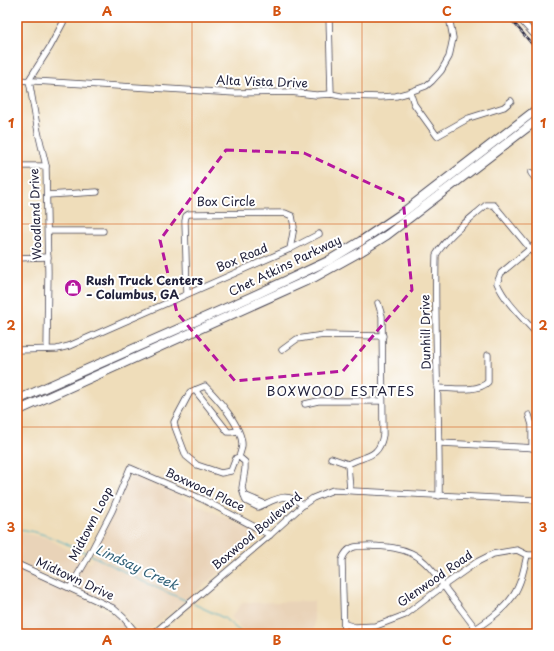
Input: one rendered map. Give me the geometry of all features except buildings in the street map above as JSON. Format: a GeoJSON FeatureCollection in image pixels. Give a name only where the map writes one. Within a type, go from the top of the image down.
{"type":"FeatureCollection","features":[{"type":"Feature","properties":{"kind":"highway","name":"Chet Atkins Parkway"},"geometry":{"type":"LineString","coordinates":[[17,399],[260,293],[328,261],[401,214],[537,109]]}},
{"type":"Feature","properties":{"kind":"highway","name":"Chet Atkins Parkway"},"geometry":{"type":"LineString","coordinates":[[17,411],[315,277],[360,252],[387,235],[537,120]]}},
{"type":"Feature","properties":{"kind":"street"},"geometry":{"type":"LineString","coordinates":[[29,80],[50,47],[66,17]]}},
{"type":"Feature","properties":{"kind":"street"},"geometry":{"type":"LineString","coordinates":[[329,17],[331,94]]}},
{"type":"Feature","properties":{"kind":"street","name":"Alta Vista Drive"},"geometry":{"type":"LineString","coordinates":[[17,80],[235,93],[290,92],[316,95],[331,94],[341,96],[396,96],[426,86],[441,71],[449,57],[453,38],[449,17]]}},
{"type":"Feature","properties":{"kind":"street"},"geometry":{"type":"LineString","coordinates":[[518,17],[537,38]]}},
{"type":"Feature","properties":{"kind":"street","name":"Woodland Drive"},"geometry":{"type":"LineString","coordinates":[[29,80],[38,132],[46,166],[48,231],[46,350]]}},
{"type":"Feature","properties":{"kind":"street"},"geometry":{"type":"LineString","coordinates":[[410,92],[414,104],[437,136],[469,118],[504,107],[511,101]]}},
{"type":"Feature","properties":{"kind":"street"},"geometry":{"type":"LineString","coordinates":[[17,166],[46,166]]}},
{"type":"Feature","properties":{"kind":"street"},"geometry":{"type":"LineString","coordinates":[[531,173],[537,181]]}},
{"type":"Feature","properties":{"kind":"street"},"geometry":{"type":"LineString","coordinates":[[47,195],[97,192]]}},
{"type":"Feature","properties":{"kind":"street","name":"Dunhill Drive"},"geometry":{"type":"LineString","coordinates":[[439,496],[440,443],[437,388],[436,255],[461,227],[486,204],[494,205],[530,249]]}},
{"type":"Feature","properties":{"kind":"street","name":"Box Circle"},"geometry":{"type":"LineString","coordinates":[[187,294],[186,216],[189,214],[285,213],[292,216],[294,227],[290,249]]}},
{"type":"Feature","properties":{"kind":"street"},"geometry":{"type":"LineString","coordinates":[[48,231],[103,231]]}},
{"type":"Feature","properties":{"kind":"street","name":"Box Road"},"geometry":{"type":"LineString","coordinates":[[17,350],[46,350],[64,348],[290,249],[319,234]]}},
{"type":"Feature","properties":{"kind":"street"},"geometry":{"type":"LineString","coordinates":[[537,243],[501,273],[497,282],[499,289],[537,334]]}},
{"type":"Feature","properties":{"kind":"street"},"geometry":{"type":"LineString","coordinates":[[530,249],[537,258]]}},
{"type":"Feature","properties":{"kind":"street"},"geometry":{"type":"LineString","coordinates":[[17,258],[48,257]]}},
{"type":"Feature","properties":{"kind":"street"},"geometry":{"type":"LineString","coordinates":[[331,458],[348,464],[373,454],[380,446],[382,441],[384,425],[382,401],[383,336],[382,316],[378,303]]}},
{"type":"Feature","properties":{"kind":"street"},"geometry":{"type":"LineString","coordinates":[[282,350],[297,339],[324,335],[383,336]]}},
{"type":"Feature","properties":{"kind":"street"},"geometry":{"type":"LineString","coordinates":[[437,388],[473,388],[484,386],[488,382],[488,355]]}},
{"type":"Feature","properties":{"kind":"street"},"geometry":{"type":"LineString","coordinates":[[205,386],[226,408],[237,431],[241,437],[242,446],[239,457],[236,458],[231,471],[221,473],[197,465],[186,456],[174,427],[174,422],[190,392],[205,386]]}},
{"type":"Feature","properties":{"kind":"street"},"geometry":{"type":"LineString","coordinates":[[195,390],[228,432],[237,431]]}},
{"type":"Feature","properties":{"kind":"street"},"geometry":{"type":"LineString","coordinates":[[305,404],[318,401],[382,401]]}},
{"type":"Feature","properties":{"kind":"street"},"geometry":{"type":"LineString","coordinates":[[440,443],[534,448],[532,425],[529,415]]}},
{"type":"Feature","properties":{"kind":"street"},"geometry":{"type":"LineString","coordinates":[[239,457],[245,462],[246,469],[242,488],[244,495],[252,501],[265,504],[282,496],[296,499],[303,505]]}},
{"type":"Feature","properties":{"kind":"street"},"geometry":{"type":"LineString","coordinates":[[348,464],[350,490]]}},
{"type":"Feature","properties":{"kind":"street","name":"Boxwood Place"},"geometry":{"type":"LineString","coordinates":[[130,468],[202,499],[270,535]]}},
{"type":"Feature","properties":{"kind":"street","name":"Midtown Loop"},"geometry":{"type":"LineString","coordinates":[[70,588],[112,511],[130,468]]}},
{"type":"Feature","properties":{"kind":"street","name":"Boxwood Boulevard"},"geometry":{"type":"LineString","coordinates":[[153,634],[270,535],[303,505],[313,498],[334,490],[537,500]]}},
{"type":"Feature","properties":{"kind":"street"},"geometry":{"type":"LineString","coordinates":[[344,634],[345,624],[342,560],[347,551],[362,545],[388,547],[410,552],[419,558],[426,564],[480,634]]}},
{"type":"Feature","properties":{"kind":"street","name":"Glenwood Road"},"geometry":{"type":"LineString","coordinates":[[345,624],[355,627],[376,626],[405,616],[443,586],[477,562],[494,554],[517,550],[527,555],[537,555]]}},
{"type":"Feature","properties":{"kind":"street"},"geometry":{"type":"LineString","coordinates":[[468,634],[500,610],[514,595],[527,555]]}},
{"type":"Feature","properties":{"kind":"street","name":"Midtown Drive"},"geometry":{"type":"LineString","coordinates":[[17,564],[113,608],[123,617],[136,634]]}},
{"type":"Feature","properties":{"kind":"highlighted area"},"geometry":{"type":"Polygon","coordinates":[[[226,150],[304,153],[403,199],[412,290],[343,371],[235,381],[177,313],[160,240],[226,150]]]}},
{"type":"Feature","properties":{"kind":"shaded area"},"geometry":{"type":"Polygon","coordinates":[[[132,473],[264,536],[144,634],[141,634],[120,609],[76,587],[17,561],[17,532],[47,538],[90,563],[132,473]]]}},
{"type":"Feature","properties":{"kind":"shaded area"},"geometry":{"type":"Polygon","coordinates":[[[17,569],[87,600],[121,619],[132,634],[17,634],[17,569]]]}},
{"type":"Feature","properties":{"kind":"shaded area"},"geometry":{"type":"Polygon","coordinates":[[[314,601],[314,634],[246,634],[231,617],[242,603],[314,601]]]}},
{"type":"Feature","properties":{"kind":"waterway","name":"Lindsay Creek"},"geometry":{"type":"LineString","coordinates":[[17,529],[44,535],[88,554]]}},
{"type":"Feature","properties":{"kind":"waterway","name":"Lindsay Creek"},"geometry":{"type":"LineString","coordinates":[[91,555],[189,602]]}},
{"type":"Feature","properties":{"kind":"waterway","name":"Lindsay Creek"},"geometry":{"type":"LineString","coordinates":[[194,604],[224,618],[243,634]]}},
{"type":"Feature","properties":{"kind":"railway"},"geometry":{"type":"LineString","coordinates":[[509,17],[537,50]]}},
{"type":"Feature","properties":{"kind":"place","name":"Rush Truck Centers – Columbus, GA"},"geometry":{"type":"Point","coordinates":[73,288]}},
{"type":"Feature","properties":{"kind":"district","name":"BOXWOOD ESTATES"},"geometry":{"type":"Point","coordinates":[341,391]}}]}
